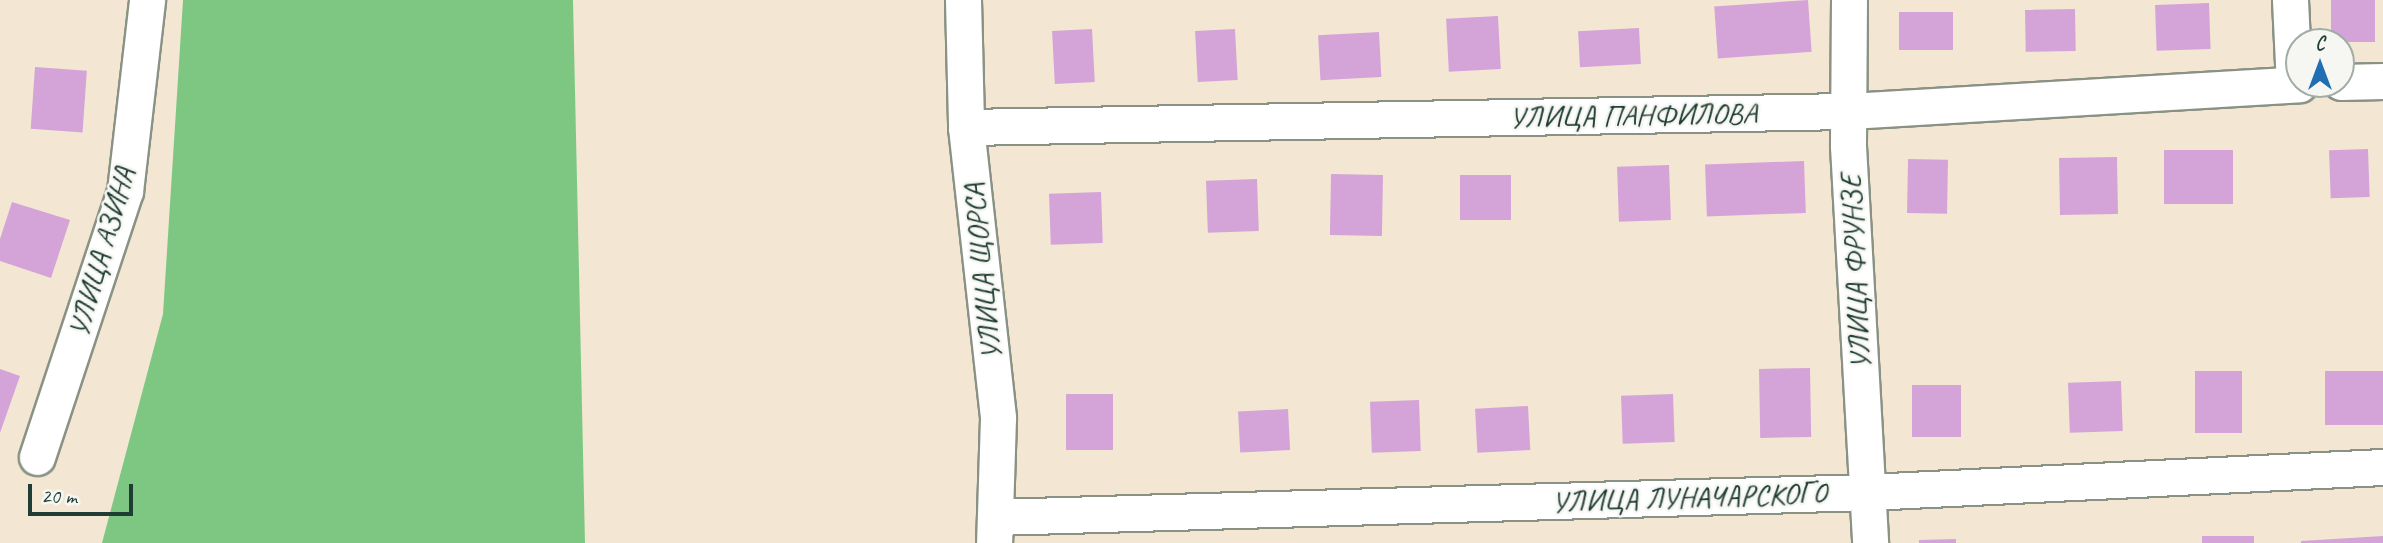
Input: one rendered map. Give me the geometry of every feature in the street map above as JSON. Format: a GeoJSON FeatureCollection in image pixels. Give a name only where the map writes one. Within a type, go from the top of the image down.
{"type":"FeatureCollection","features":[{"type":"Feature","properties":{"kind":"street","name":"УЛИЦА АЗИНА"},"geometry":{"type":"LineString","coordinates":[[37,457],[125,191],[147,0]]}},
{"type":"Feature","properties":{"kind":"street","name":"УЛИЦА ЩОРСА"},"geometry":{"type":"LineString","coordinates":[[963,0],[966,127],[998,418],[994,530]]}},
{"type":"Feature","properties":{"kind":"street","name":"УЛИЦА ФРУНЗЕ"},"geometry":{"type":"LineString","coordinates":[[1849,0],[1848,146],[1870,543]]}},
{"type":"Feature","properties":{"kind":"street"},"geometry":{"type":"LineString","coordinates":[[2290,0],[2292,28]]}},
{"type":"Feature","properties":{"kind":"street"},"geometry":{"type":"LineString","coordinates":[[2355,82],[2383,81]]}},
{"type":"Feature","properties":{"kind":"street","name":"УЛИЦА ПАНФИЛОВА"},"geometry":{"type":"LineString","coordinates":[[966,127],[1850,111],[2285,85]]}},
{"type":"Feature","properties":{"kind":"street","name":"УЛИЦА ЛУНАЧАРСКОГО"},"geometry":{"type":"LineString","coordinates":[[994,530],[2383,467]]}},
{"type":"Feature","properties":{"kind":"green space"},"geometry":{"type":"Polygon","coordinates":[[[183,0],[573,0],[585,543],[102,543],[163,314],[183,0]]]}},
{"type":"Feature","properties":{"kind":"building"},"geometry":{"type":"Polygon","coordinates":[[[1808,0],[1812,52],[1718,58],[1714,7],[1808,0]]]}},
{"type":"Feature","properties":{"kind":"building"},"geometry":{"type":"Polygon","coordinates":[[[2331,0],[2375,0],[2375,42],[2355,42],[2355,28],[2331,28],[2331,0]]]}},
{"type":"Feature","properties":{"kind":"building"},"geometry":{"type":"Polygon","coordinates":[[[2209,3],[2211,49],[2157,51],[2155,5],[2209,3]]]}},
{"type":"Feature","properties":{"kind":"building"},"geometry":{"type":"Polygon","coordinates":[[[2075,9],[2076,51],[2026,52],[2025,10],[2075,9]]]}},
{"type":"Feature","properties":{"kind":"building"},"geometry":{"type":"Polygon","coordinates":[[[1899,12],[1953,12],[1953,50],[1899,50],[1899,12]]]}},
{"type":"Feature","properties":{"kind":"building"},"geometry":{"type":"Polygon","coordinates":[[[1498,16],[1501,69],[1449,72],[1446,19],[1498,16]]]}},
{"type":"Feature","properties":{"kind":"building"},"geometry":{"type":"Polygon","coordinates":[[[1639,28],[1641,64],[1580,67],[1578,31],[1639,28]]]}},
{"type":"Feature","properties":{"kind":"building"},"geometry":{"type":"Polygon","coordinates":[[[1092,29],[1095,82],[1055,84],[1052,31],[1092,29]]]}},
{"type":"Feature","properties":{"kind":"building"},"geometry":{"type":"Polygon","coordinates":[[[1235,29],[1238,80],[1198,82],[1195,31],[1235,29]]]}},
{"type":"Feature","properties":{"kind":"building"},"geometry":{"type":"Polygon","coordinates":[[[1379,32],[1381,77],[1320,80],[1318,35],[1379,32]]]}},
{"type":"Feature","properties":{"kind":"building"},"geometry":{"type":"Polygon","coordinates":[[[35,67],[87,71],[83,132],[31,129],[35,67]]]}},
{"type":"Feature","properties":{"kind":"building"},"geometry":{"type":"Polygon","coordinates":[[[2368,149],[2370,197],[2331,198],[2329,150],[2368,149]]]}},
{"type":"Feature","properties":{"kind":"building"},"geometry":{"type":"Polygon","coordinates":[[[2164,150],[2233,150],[2233,204],[2164,204],[2164,150]]]}},
{"type":"Feature","properties":{"kind":"building"},"geometry":{"type":"Polygon","coordinates":[[[2117,157],[2118,214],[2060,215],[2059,158],[2117,157]]]}},
{"type":"Feature","properties":{"kind":"building"},"geometry":{"type":"Polygon","coordinates":[[[1908,159],[1948,160],[1947,214],[1907,213],[1908,159]]]}},
{"type":"Feature","properties":{"kind":"building"},"geometry":{"type":"Polygon","coordinates":[[[1804,161],[1806,213],[1707,216],[1705,164],[1804,161]]]}},
{"type":"Feature","properties":{"kind":"building"},"geometry":{"type":"Polygon","coordinates":[[[1669,165],[1671,220],[1619,222],[1617,167],[1669,165]]]}},
{"type":"Feature","properties":{"kind":"building"},"geometry":{"type":"Polygon","coordinates":[[[1331,174],[1383,175],[1382,236],[1330,235],[1331,174]]]}},
{"type":"Feature","properties":{"kind":"building"},"geometry":{"type":"Polygon","coordinates":[[[1460,175],[1511,175],[1511,220],[1460,220],[1460,175]]]}},
{"type":"Feature","properties":{"kind":"building"},"geometry":{"type":"Polygon","coordinates":[[[1257,179],[1259,231],[1208,233],[1206,181],[1257,179]]]}},
{"type":"Feature","properties":{"kind":"building"},"geometry":{"type":"Polygon","coordinates":[[[1101,192],[1103,243],[1051,245],[1049,194],[1101,192]]]}},
{"type":"Feature","properties":{"kind":"building"},"geometry":{"type":"Polygon","coordinates":[[[12,202],[70,220],[51,278],[0,261],[0,239],[12,202]]]}},
{"type":"Feature","properties":{"kind":"building"},"geometry":{"type":"Polygon","coordinates":[[[1810,368],[1811,437],[1760,438],[1759,369],[1810,368]]]}},
{"type":"Feature","properties":{"kind":"building"},"geometry":{"type":"Polygon","coordinates":[[[0,369],[20,376],[0,433],[0,369]]]}},
{"type":"Feature","properties":{"kind":"building"},"geometry":{"type":"Polygon","coordinates":[[[2195,371],[2242,371],[2242,433],[2195,433],[2195,371]]]}},
{"type":"Feature","properties":{"kind":"building"},"geometry":{"type":"Polygon","coordinates":[[[2325,371],[2383,371],[2383,425],[2325,425],[2325,371]]]}},
{"type":"Feature","properties":{"kind":"building"},"geometry":{"type":"Polygon","coordinates":[[[2121,381],[2123,431],[2070,433],[2068,383],[2121,381]]]}},
{"type":"Feature","properties":{"kind":"building"},"geometry":{"type":"Polygon","coordinates":[[[1912,385],[1961,385],[1961,437],[1912,437],[1912,385]]]}},
{"type":"Feature","properties":{"kind":"building"},"geometry":{"type":"Polygon","coordinates":[[[1066,394],[1113,394],[1113,450],[1066,450],[1066,394]]]}},
{"type":"Feature","properties":{"kind":"building"},"geometry":{"type":"Polygon","coordinates":[[[1673,394],[1675,442],[1623,444],[1621,396],[1673,394]]]}},
{"type":"Feature","properties":{"kind":"building"},"geometry":{"type":"Polygon","coordinates":[[[1419,400],[1421,451],[1372,453],[1370,402],[1419,400]]]}},
{"type":"Feature","properties":{"kind":"building"},"geometry":{"type":"Polygon","coordinates":[[[1528,406],[1530,450],[1477,453],[1475,409],[1528,406]]]}},
{"type":"Feature","properties":{"kind":"building"},"geometry":{"type":"Polygon","coordinates":[[[1288,409],[1290,450],[1240,453],[1238,412],[1288,409]]]}},
{"type":"Feature","properties":{"kind":"building"},"geometry":{"type":"Polygon","coordinates":[[[2202,536],[2254,536],[2254,543],[2202,543],[2202,536]]]}},
{"type":"Feature","properties":{"kind":"building"},"geometry":{"type":"Polygon","coordinates":[[[2383,536],[2383,543],[2301,543],[2301,541],[2383,536]]]}},
{"type":"Feature","properties":{"kind":"building"},"geometry":{"type":"Polygon","coordinates":[[[1956,539],[1956,543],[1919,543],[1919,540],[1956,539]]]}}]}
